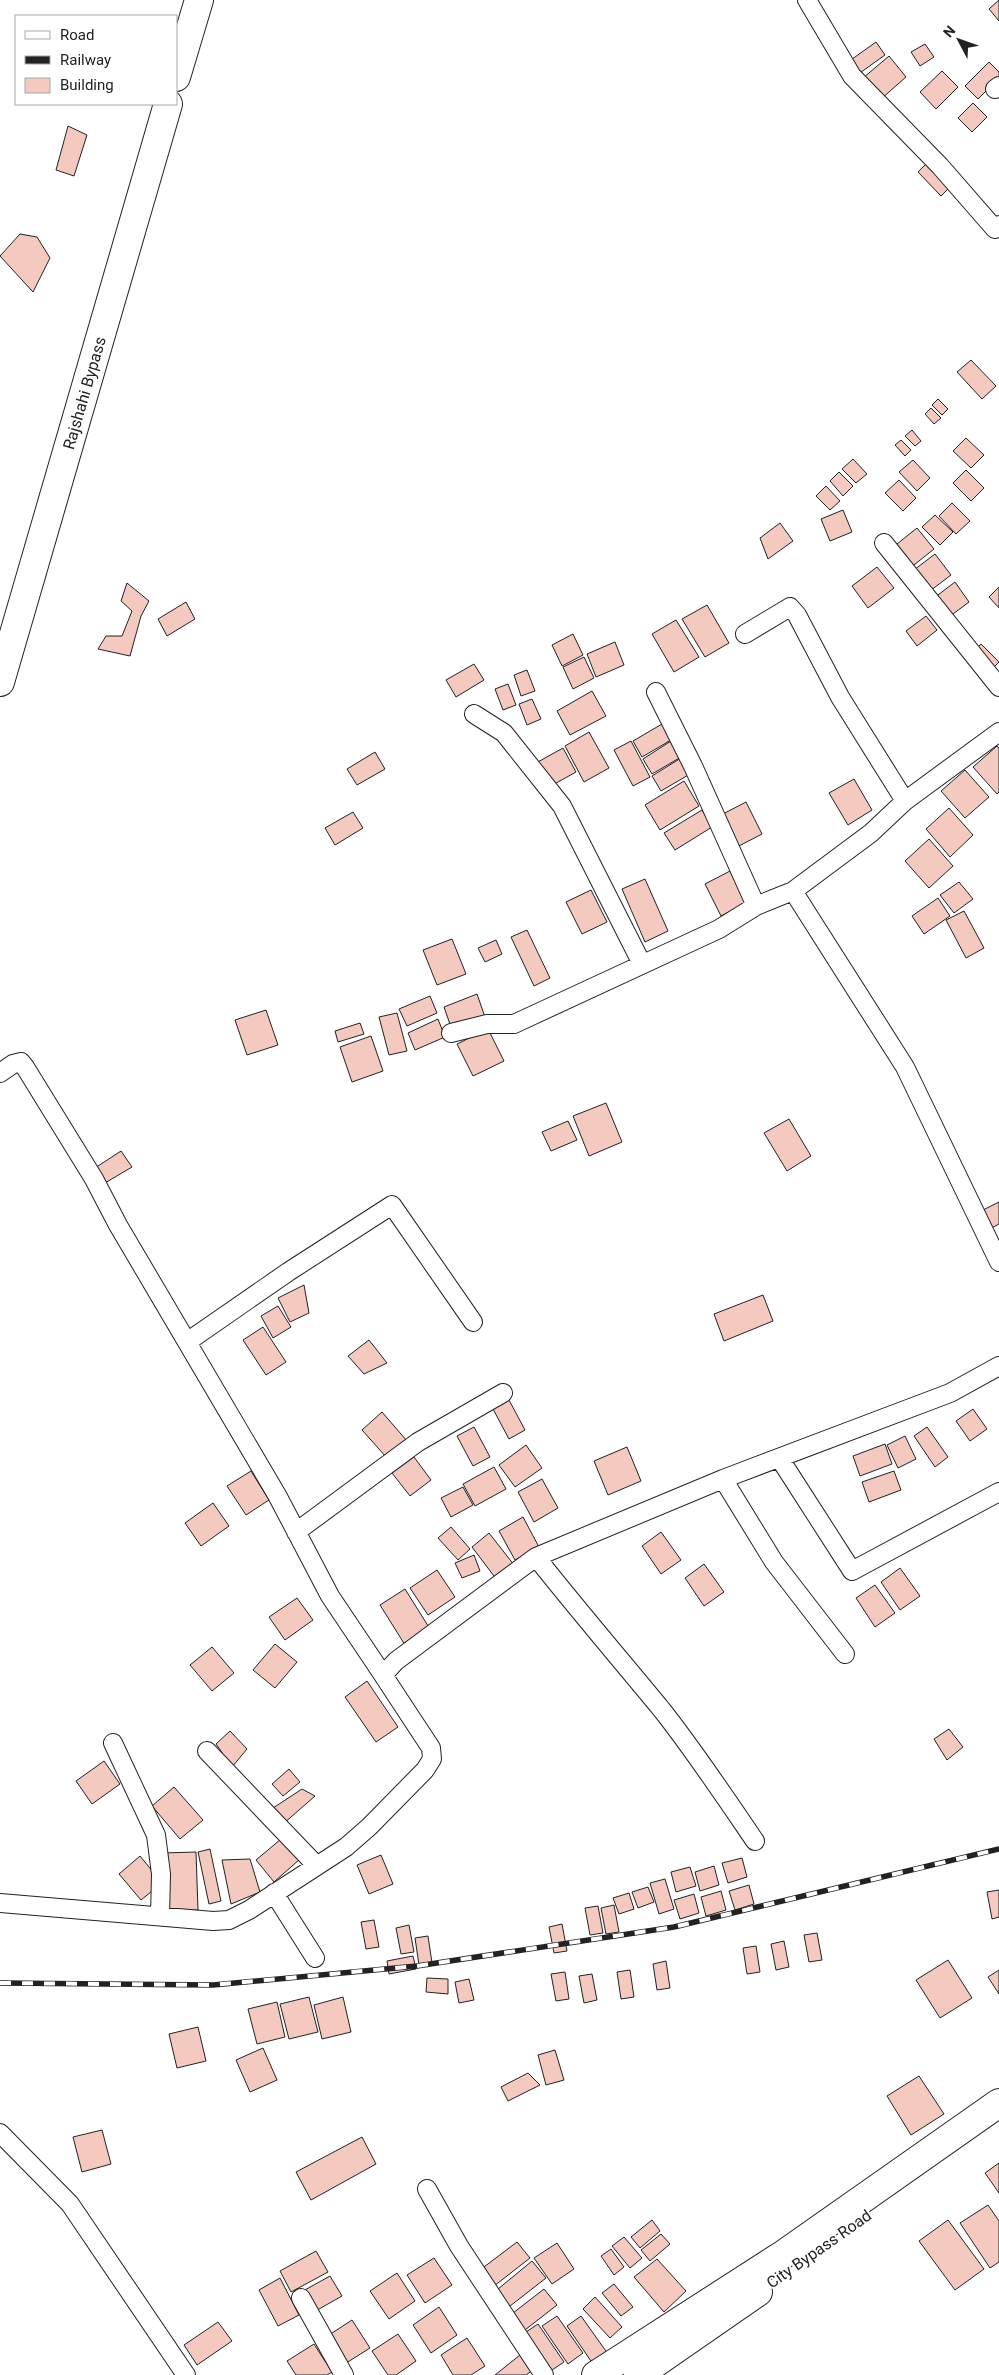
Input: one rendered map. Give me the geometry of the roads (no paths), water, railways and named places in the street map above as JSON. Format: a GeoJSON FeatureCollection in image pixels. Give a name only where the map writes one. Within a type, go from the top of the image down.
{"type":"FeatureCollection","features":[{"type":"Feature","properties":{"kind":"main road"},"geometry":{"type":"LineString","coordinates":[[178,70],[199,0]]}},
{"type":"Feature","properties":{"kind":"main road","name":"Rajshahi Bypass"},"geometry":{"type":"LineString","coordinates":[[0,682],[168,105]]}},
{"type":"Feature","properties":{"kind":"main road"},"geometry":{"type":"LineString","coordinates":[[596,2375],[784,2254],[999,2103]]}},
{"type":"Feature","properties":{"kind":"main road","name":"City Bypass Road"},"geometry":{"type":"LineString","coordinates":[[638,2375],[999,2124]]}},
{"type":"Feature","properties":{"kind":"street"},"geometry":{"type":"LineString","coordinates":[[807,0],[852,76],[940,166],[995,229],[999,225]]}},
{"type":"Feature","properties":{"kind":"street"},"geometry":{"type":"LineString","coordinates":[[884,543],[999,687]]}},
{"type":"Feature","properties":{"kind":"street"},"geometry":{"type":"LineString","coordinates":[[745,634],[790,607],[797,614],[840,697],[905,801]]}},
{"type":"Feature","properties":{"kind":"street"},"geometry":{"type":"LineString","coordinates":[[656,692],[693,766],[756,906]]}},
{"type":"Feature","properties":{"kind":"street"},"geometry":{"type":"LineString","coordinates":[[474,714],[504,733],[562,806],[642,964]]}},
{"type":"Feature","properties":{"kind":"street"},"geometry":{"type":"LineString","coordinates":[[451,1033],[487,1024],[514,1024],[719,929],[756,906],[793,891],[871,833],[905,801],[999,732]]}},
{"type":"Feature","properties":{"kind":"street"},"geometry":{"type":"LineString","coordinates":[[793,891],[905,1068],[999,1262]]}},
{"type":"Feature","properties":{"kind":"street"},"geometry":{"type":"LineString","coordinates":[[0,1073],[13,1064],[21,1062],[26,1067],[187,1342],[296,1532],[330,1596],[427,1740],[431,1748],[432,1759],[425,1770],[363,1833],[274,1893],[229,1920],[213,1921],[0,1903]]}},
{"type":"Feature","properties":{"kind":"street"},"geometry":{"type":"LineString","coordinates":[[187,1342],[288,1272],[392,1205],[473,1322]]}},
{"type":"Feature","properties":{"kind":"street"},"geometry":{"type":"LineString","coordinates":[[383,1675],[396,1661],[536,1557],[723,1479],[950,1393],[999,1366]]}},
{"type":"Feature","properties":{"kind":"street"},"geometry":{"type":"LineString","coordinates":[[296,1532],[418,1442],[503,1393]]}},
{"type":"Feature","properties":{"kind":"street"},"geometry":{"type":"LineString","coordinates":[[780,1459],[852,1571],[999,1492]]}},
{"type":"Feature","properties":{"kind":"street"},"geometry":{"type":"LineString","coordinates":[[723,1479],[774,1562],[845,1654]]}},
{"type":"Feature","properties":{"kind":"street"},"geometry":{"type":"LineString","coordinates":[[536,1557],[592,1628],[662,1710],[698,1758],[755,1841]]}},
{"type":"Feature","properties":{"kind":"street"},"geometry":{"type":"LineString","coordinates":[[113,1743],[156,1835],[161,1874],[160,1916]]}},
{"type":"Feature","properties":{"kind":"street"},"geometry":{"type":"LineString","coordinates":[[207,1751],[316,1865]]}},
{"type":"Feature","properties":{"kind":"street"},"geometry":{"type":"LineString","coordinates":[[274,1893],[316,1958]]}},
{"type":"Feature","properties":{"kind":"street"},"geometry":{"type":"LineString","coordinates":[[0,2133],[70,2204],[186,2375]]}},
{"type":"Feature","properties":{"kind":"street"},"geometry":{"type":"LineString","coordinates":[[427,2189],[459,2246],[544,2375]]}},
{"type":"Feature","properties":{"kind":"street"},"geometry":{"type":"LineString","coordinates":[[301,2298],[344,2375]]}},
{"type":"Feature","properties":{"kind":"railway"},"geometry":{"type":"LineString","coordinates":[[0,1983],[213,1985],[417,1966],[674,1927],[999,1849]]}}]}
